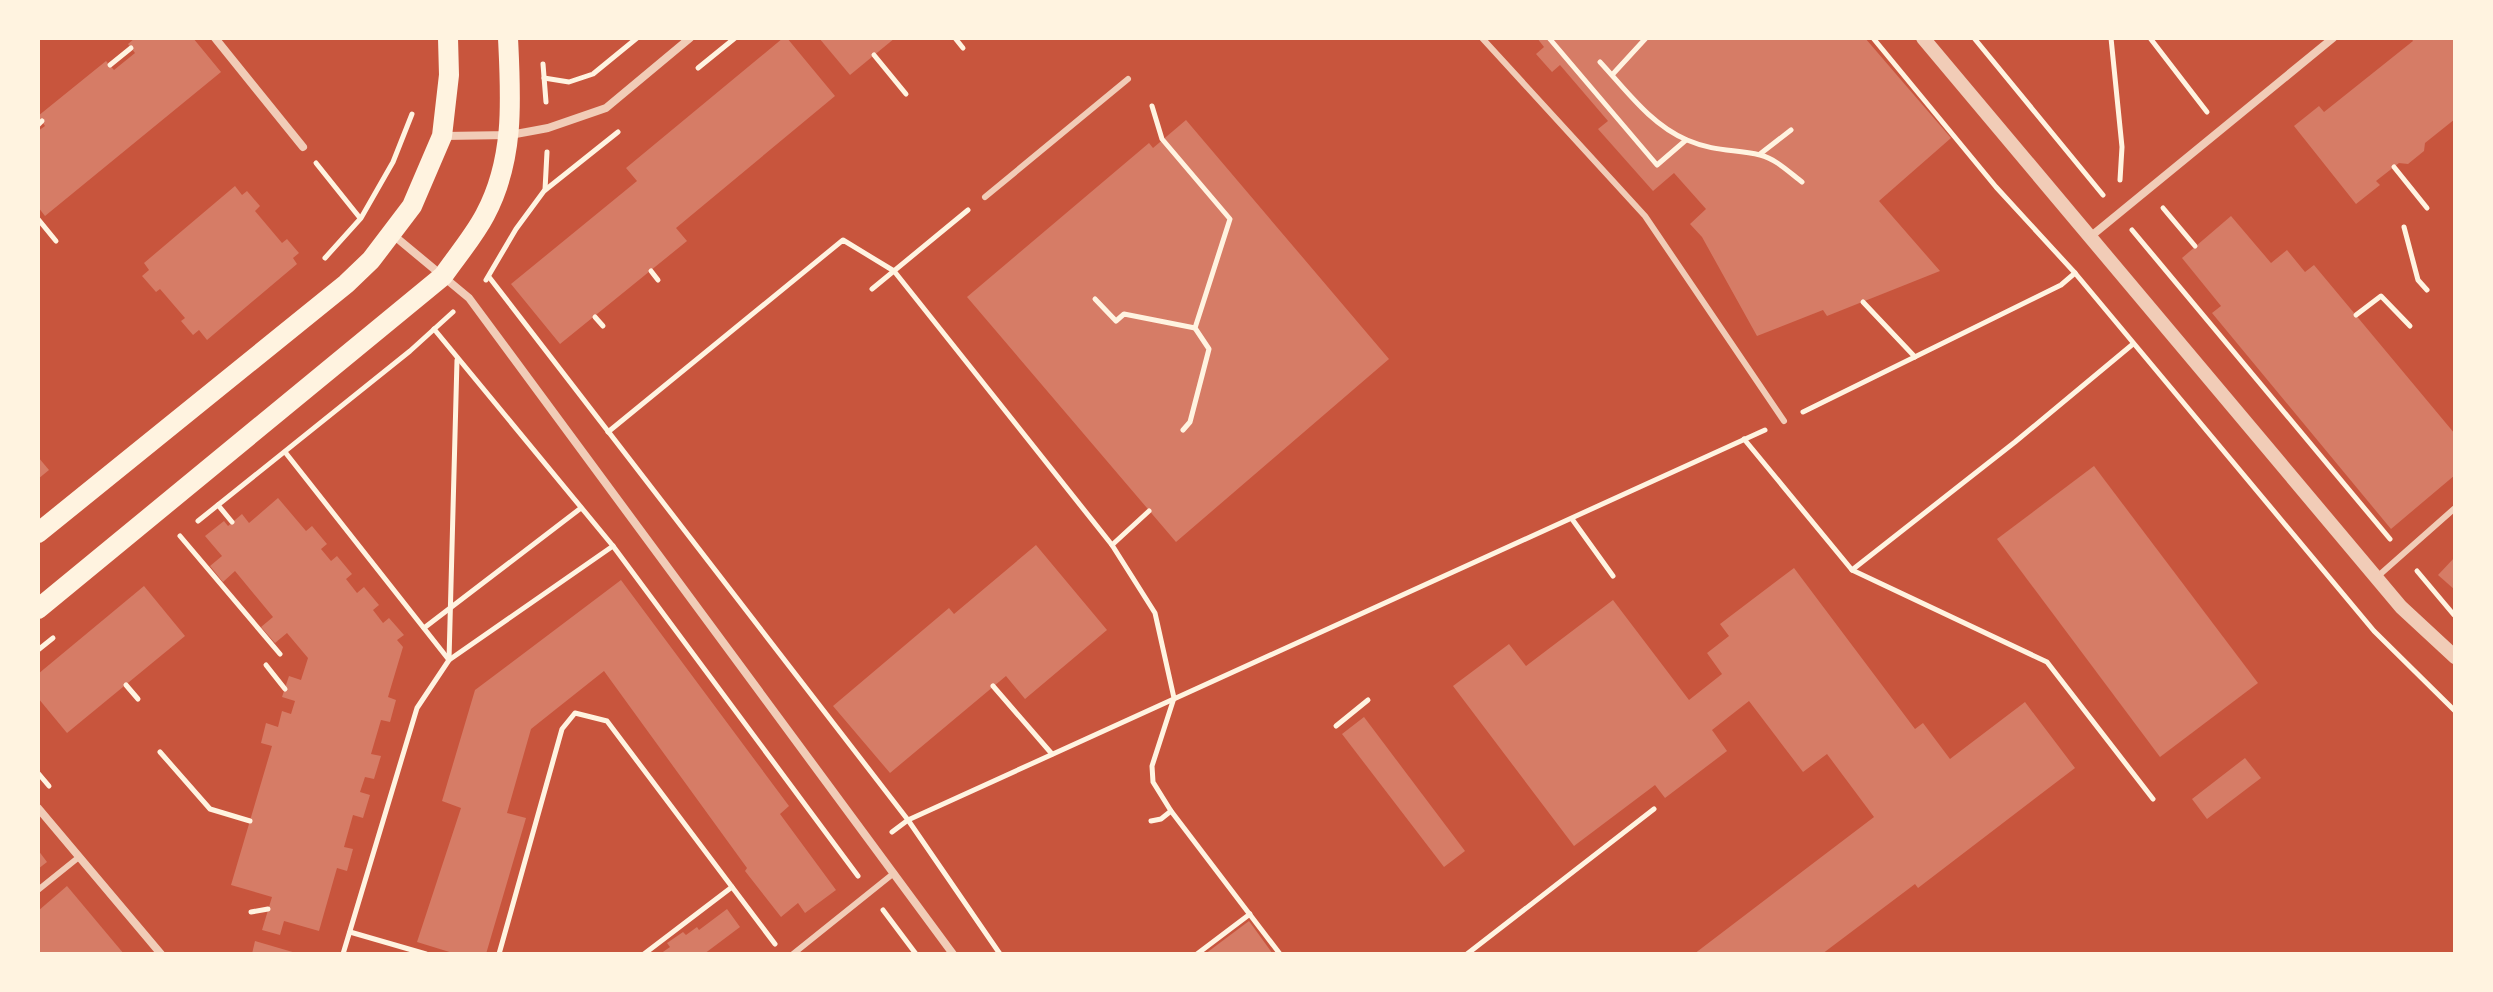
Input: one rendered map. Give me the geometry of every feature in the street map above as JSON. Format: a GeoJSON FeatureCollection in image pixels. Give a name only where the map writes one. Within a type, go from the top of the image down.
{"type":"FeatureCollection","features":[{"type":"Feature","properties":{"kind":"main road"},"geometry":{"type":"LineString","coordinates":[[38,533],[346,284],[371,260],[412,206],[442,136],[449,75],[448,38]]}},
{"type":"Feature","properties":{"kind":"main road"},"geometry":{"type":"LineString","coordinates":[[38,609],[443,276],[485,215],[501,176],[510,135],[508,38]]}},
{"type":"Feature","properties":{"kind":"street"},"geometry":{"type":"LineString","coordinates":[[215,38],[303,147]]}},
{"type":"Feature","properties":{"kind":"street"},"geometry":{"type":"LineString","coordinates":[[442,136],[510,135],[548,128],[606,108],[690,38]]}},
{"type":"Feature","properties":{"kind":"street"},"geometry":{"type":"LineString","coordinates":[[1923,38],[2401,607],[2455,657]]}},
{"type":"Feature","properties":{"kind":"street"},"geometry":{"type":"LineString","coordinates":[[2090,237],[2333,38]]}},
{"type":"Feature","properties":{"kind":"street"},"geometry":{"type":"LineString","coordinates":[[392,234],[469,298],[953,954]]}},
{"type":"Feature","properties":{"kind":"street"},"geometry":{"type":"LineString","coordinates":[[38,808],[161,954]]}},
{"type":"Feature","properties":{"kind":"lane"},"geometry":{"type":"LineString","coordinates":[[1482,38],[1645,216],[1784,421]]}},
{"type":"Feature","properties":{"kind":"lane"},"geometry":{"type":"LineString","coordinates":[[985,197],[1128,79]]}},
{"type":"Feature","properties":{"kind":"lane"},"geometry":{"type":"LineString","coordinates":[[2377,577],[2455,508]]}},
{"type":"Feature","properties":{"kind":"lane"},"geometry":{"type":"LineString","coordinates":[[38,890],[79,857]]}},
{"type":"Feature","properties":{"kind":"lane"},"geometry":{"type":"LineString","coordinates":[[793,954],[894,873]]}},
{"type":"Feature","properties":{"kind":"path"},"geometry":{"type":"LineString","coordinates":[[544,78],[569,82],[593,74],[637,38]]}},
{"type":"Feature","properties":{"kind":"path"},"geometry":{"type":"LineString","coordinates":[[687,76],[735,38]]}},
{"type":"Feature","properties":{"kind":"path"},"geometry":{"type":"LineString","coordinates":[[955,38],[963,48]]}},
{"type":"Feature","properties":{"kind":"path"},"geometry":{"type":"LineString","coordinates":[[1549,38],[1657,165],[1686,140]]}},
{"type":"Feature","properties":{"kind":"path"},"geometry":{"type":"LineString","coordinates":[[1612,75],[1646,38]]}},
{"type":"Feature","properties":{"kind":"path"},"geometry":{"type":"LineString","coordinates":[[1873,38],[1996,187],[2075,273],[2374,631],[2455,711]]}},
{"type":"Feature","properties":{"kind":"path"},"geometry":{"type":"LineString","coordinates":[[1974,38],[2118,214],[2335,466],[2403,555],[2455,616]]}},
{"type":"Feature","properties":{"kind":"path"},"geometry":{"type":"LineString","coordinates":[[2111,38],[2122,147],[2118,214]]}},
{"type":"Feature","properties":{"kind":"path"},"geometry":{"type":"LineString","coordinates":[[2150,38],[2208,113]]}},
{"type":"Feature","properties":{"kind":"path"},"geometry":{"type":"LineString","coordinates":[[110,65],[131,48]]}},
{"type":"Feature","properties":{"kind":"path"},"geometry":{"type":"LineString","coordinates":[[874,55],[906,94]]}},
{"type":"Feature","properties":{"kind":"path"},"geometry":{"type":"LineString","coordinates":[[1600,62],[1666,129],[1716,151],[1759,155],[1778,163],[1802,182]]}},
{"type":"Feature","properties":{"kind":"path"},"geometry":{"type":"LineString","coordinates":[[324,258],[361,218],[393,162],[416,102]]}},
{"type":"Feature","properties":{"kind":"path"},"geometry":{"type":"LineString","coordinates":[[1152,106],[1162,139],[1230,219],[1195,328]]}},
{"type":"Feature","properties":{"kind":"path"},"geometry":{"type":"LineString","coordinates":[[168,545],[469,298],[489,277],[516,229],[544,191],[628,124]]}},
{"type":"Feature","properties":{"kind":"path"},"geometry":{"type":"LineString","coordinates":[[1759,155],[1791,130]]}},
{"type":"Feature","properties":{"kind":"path"},"geometry":{"type":"LineString","coordinates":[[303,147],[361,218]]}},
{"type":"Feature","properties":{"kind":"path"},"geometry":{"type":"LineString","coordinates":[[2394,167],[2427,208]]}},
{"type":"Feature","properties":{"kind":"path"},"geometry":{"type":"LineString","coordinates":[[2147,189],[2195,246]]}},
{"type":"Feature","properties":{"kind":"path"},"geometry":{"type":"LineString","coordinates":[[872,289],[985,197]]}},
{"type":"Feature","properties":{"kind":"path"},"geometry":{"type":"LineString","coordinates":[[38,219],[56,241]]}},
{"type":"Feature","properties":{"kind":"path"},"geometry":{"type":"LineString","coordinates":[[2404,227],[2418,280],[2427,290]]}},
{"type":"Feature","properties":{"kind":"path"},"geometry":{"type":"LineString","coordinates":[[608,432],[843,240],[894,271],[1112,545],[1155,613],[1174,698],[1151,773],[1153,782],[1171,811],[1280,954]]}},
{"type":"Feature","properties":{"kind":"path"},"geometry":{"type":"LineString","coordinates":[[651,271],[658,280]]}},
{"type":"Feature","properties":{"kind":"path"},"geometry":{"type":"LineString","coordinates":[[850,865],[908,820],[1784,421],[2061,285],[2075,273]]}},
{"type":"Feature","properties":{"kind":"path"},"geometry":{"type":"LineString","coordinates":[[489,277],[908,820],[1000,954]]}},
{"type":"Feature","properties":{"kind":"path"},"geometry":{"type":"LineString","coordinates":[[2356,315],[2381,296],[2410,326]]}},
{"type":"Feature","properties":{"kind":"path"},"geometry":{"type":"LineString","coordinates":[[1095,299],[1116,321],[1124,314],[1195,328],[1209,349],[1190,422],[1183,430]]}},
{"type":"Feature","properties":{"kind":"path"},"geometry":{"type":"LineString","coordinates":[[1863,302],[1915,357]]}},
{"type":"Feature","properties":{"kind":"path"},"geometry":{"type":"LineString","coordinates":[[595,317],[603,326]]}},
{"type":"Feature","properties":{"kind":"path"},"geometry":{"type":"LineString","coordinates":[[434,329],[613,546],[916,954]]}},
{"type":"Feature","properties":{"kind":"path"},"geometry":{"type":"LineString","coordinates":[[1852,570],[2015,442],[2133,344]]}},
{"type":"Feature","properties":{"kind":"path"},"geometry":{"type":"LineString","coordinates":[[449,660],[457,358]]}},
{"type":"Feature","properties":{"kind":"path"},"geometry":{"type":"LineString","coordinates":[[1744,439],[1852,570],[2047,662],[2153,799]]}},
{"type":"Feature","properties":{"kind":"path"},"geometry":{"type":"LineString","coordinates":[[285,452],[449,660]]}},
{"type":"Feature","properties":{"kind":"path"},"geometry":{"type":"LineString","coordinates":[[218,505],[232,522]]}},
{"type":"Feature","properties":{"kind":"path"},"geometry":{"type":"LineString","coordinates":[[424,628],[581,508]]}},
{"type":"Feature","properties":{"kind":"path"},"geometry":{"type":"LineString","coordinates":[[1112,545],[1149,511]]}},
{"type":"Feature","properties":{"kind":"path"},"geometry":{"type":"LineString","coordinates":[[1572,519],[1613,576]]}},
{"type":"Feature","properties":{"kind":"path"},"geometry":{"type":"LineString","coordinates":[[180,536],[280,654]]}},
{"type":"Feature","properties":{"kind":"path"},"geometry":{"type":"LineString","coordinates":[[343,954],[417,708],[449,660],[613,546]]}},
{"type":"Feature","properties":{"kind":"path"},"geometry":{"type":"LineString","coordinates":[[38,650],[62,631]]}},
{"type":"Feature","properties":{"kind":"path"},"geometry":{"type":"LineString","coordinates":[[266,665],[285,689]]}},
{"type":"Feature","properties":{"kind":"path"},"geometry":{"type":"LineString","coordinates":[[126,685],[138,699]]}},
{"type":"Feature","properties":{"kind":"path"},"geometry":{"type":"LineString","coordinates":[[993,686],[1052,754]]}},
{"type":"Feature","properties":{"kind":"path"},"geometry":{"type":"LineString","coordinates":[[1336,726],[1368,700]]}},
{"type":"Feature","properties":{"kind":"path"},"geometry":{"type":"LineString","coordinates":[[499,954],[562,729],[575,713],[607,721],[783,954]]}},
{"type":"Feature","properties":{"kind":"path"},"geometry":{"type":"LineString","coordinates":[[160,752],[210,809],[250,821]]}},
{"type":"Feature","properties":{"kind":"path"},"geometry":{"type":"LineString","coordinates":[[1467,954],[1654,809]]}},
{"type":"Feature","properties":{"kind":"path"},"geometry":{"type":"LineString","coordinates":[[1151,821],[1161,819],[1171,811]]}},
{"type":"Feature","properties":{"kind":"path"},"geometry":{"type":"LineString","coordinates":[[644,954],[732,887]]}},
{"type":"Feature","properties":{"kind":"path"},"geometry":{"type":"LineString","coordinates":[[251,912],[268,909]]}},
{"type":"Feature","properties":{"kind":"path"},"geometry":{"type":"LineString","coordinates":[[1197,954],[1250,914]]}},
{"type":"Feature","properties":{"kind":"path"},"geometry":{"type":"LineString","coordinates":[[350,932],[426,954]]}},
{"type":"Feature","properties":{"kind":"building"},"geometry":{"type":"Polygon","coordinates":[[[135,38],[193,38],[221,72],[45,216],[38,207],[38,131],[45,126],[38,116],[106,61],[114,70],[135,53],[128,44],[135,38]]]}},
{"type":"Feature","properties":{"kind":"building"},"geometry":{"type":"Polygon","coordinates":[[[783,38],[787,38],[835,96],[676,228],[687,241],[560,344],[511,284],[637,181],[626,168],[783,38]]]}},
{"type":"Feature","properties":{"kind":"building"},"geometry":{"type":"Polygon","coordinates":[[[819,38],[895,38],[850,75],[819,38]]]}},
{"type":"Feature","properties":{"kind":"building"},"geometry":{"type":"Polygon","coordinates":[[[1537,38],[1865,38],[1951,138],[1879,201],[1940,271],[1827,316],[1823,310],[1757,336],[1702,237],[1690,224],[1706,209],[1674,173],[1653,191],[1598,129],[1608,121],[1560,65],[1552,72],[1536,54],[1544,47],[1537,38]]]}},
{"type":"Feature","properties":{"kind":"building"},"geometry":{"type":"Polygon","coordinates":[[[2411,38],[2455,38],[2455,119],[2425,143],[2424,151],[2408,164],[2399,163],[2376,181],[2380,185],[2356,204],[2294,126],[2319,106],[2324,112],[2413,41],[2411,38]]]}},
{"type":"Feature","properties":{"kind":"building"},"geometry":{"type":"Polygon","coordinates":[[[1186,120],[1389,359],[1176,542],[967,297],[1149,143],[1153,148],[1186,120]]]}},
{"type":"Feature","properties":{"kind":"building"},"geometry":{"type":"Polygon","coordinates":[[[235,186],[242,195],[247,191],[260,206],[255,211],[282,243],[287,239],[299,253],[293,258],[297,264],[207,340],[199,330],[193,335],[181,321],[185,318],[160,289],[156,292],[142,276],[149,270],[144,263],[235,186]]]}},
{"type":"Feature","properties":{"kind":"building"},"geometry":{"type":"Polygon","coordinates":[[[2231,216],[2271,263],[2287,250],[2305,272],[2314,265],[2455,434],[2455,475],[2391,529],[2212,313],[2221,306],[2182,258],[2231,216]]]}},
{"type":"Feature","properties":{"kind":"building"},"geometry":{"type":"Polygon","coordinates":[[[38,457],[49,470],[38,479],[38,457]]]}},
{"type":"Feature","properties":{"kind":"building"},"geometry":{"type":"Polygon","coordinates":[[[2094,466],[2258,683],[2160,757],[1997,539],[2094,466]]]}},
{"type":"Feature","properties":{"kind":"building"},"geometry":{"type":"Polygon","coordinates":[[[278,498],[306,531],[312,526],[327,544],[321,549],[331,561],[337,556],[352,574],[346,579],[357,593],[364,587],[379,605],[373,610],[383,623],[389,618],[404,635],[397,640],[403,647],[388,697],[396,700],[390,722],[381,720],[371,754],[381,756],[374,779],[365,777],[360,792],[370,795],[363,818],[353,815],[344,847],[353,849],[347,871],[337,868],[319,931],[284,921],[280,935],[262,930],[272,897],[231,885],[272,746],[261,743],[266,723],[278,727],[282,711],[291,714],[295,701],[282,697],[289,676],[301,680],[308,658],[287,633],[275,643],[261,627],[273,617],[235,571],[223,582],[210,566],[222,556],[205,536],[224,521],[228,526],[242,514],[249,523],[278,498]]]}},
{"type":"Feature","properties":{"kind":"building"},"geometry":{"type":"Polygon","coordinates":[[[1036,545],[1107,630],[1025,699],[1006,676],[890,773],[833,706],[949,608],[954,614],[1036,545]]]}},
{"type":"Feature","properties":{"kind":"building"},"geometry":{"type":"Polygon","coordinates":[[[2455,557],[2455,590],[2438,575],[2455,557]]]}},
{"type":"Feature","properties":{"kind":"building"},"geometry":{"type":"Polygon","coordinates":[[[1794,568],[1915,729],[1923,723],[1950,759],[2025,702],[2075,768],[1918,888],[1915,884],[1822,954],[1694,954],[1874,817],[1827,754],[1803,772],[1749,701],[1712,730],[1727,751],[1665,798],[1655,785],[1574,846],[1453,686],[1509,644],[1526,666],[1613,600],[1689,700],[1722,674],[1707,653],[1729,636],[1720,624],[1794,568]]]}},
{"type":"Feature","properties":{"kind":"building"},"geometry":{"type":"Polygon","coordinates":[[[621,580],[789,806],[780,814],[836,890],[805,913],[798,903],[781,917],[604,671],[531,729],[507,813],[526,818],[486,954],[456,954],[417,942],[461,808],[442,801],[475,690],[621,580]]]}},
{"type":"Feature","properties":{"kind":"building"},"geometry":{"type":"Polygon","coordinates":[[[144,586],[185,636],[67,733],[38,698],[38,674],[144,586]]]}},
{"type":"Feature","properties":{"kind":"building"},"geometry":{"type":"Polygon","coordinates":[[[1364,717],[1465,851],[1444,867],[1342,734],[1364,717]]]}},
{"type":"Feature","properties":{"kind":"building"},"geometry":{"type":"Polygon","coordinates":[[[2245,758],[2261,778],[2207,819],[2192,799],[2245,758]]]}},
{"type":"Feature","properties":{"kind":"building"},"geometry":{"type":"Polygon","coordinates":[[[38,850],[47,862],[38,869],[38,850]]]}},
{"type":"Feature","properties":{"kind":"building"},"geometry":{"type":"Polygon","coordinates":[[[67,886],[124,954],[38,954],[38,911],[67,886]]]}},
{"type":"Feature","properties":{"kind":"building"},"geometry":{"type":"Polygon","coordinates":[[[727,909],[740,927],[704,954],[660,954],[670,947],[667,943],[683,932],[686,935],[697,927],[699,930],[727,909]]]}},
{"type":"Feature","properties":{"kind":"building"},"geometry":{"type":"Polygon","coordinates":[[[1249,921],[1273,954],[1205,954],[1249,921]]]}},
{"type":"Feature","properties":{"kind":"building"},"geometry":{"type":"Polygon","coordinates":[[[255,941],[296,953],[296,954],[252,954],[255,941]]]}}]}
